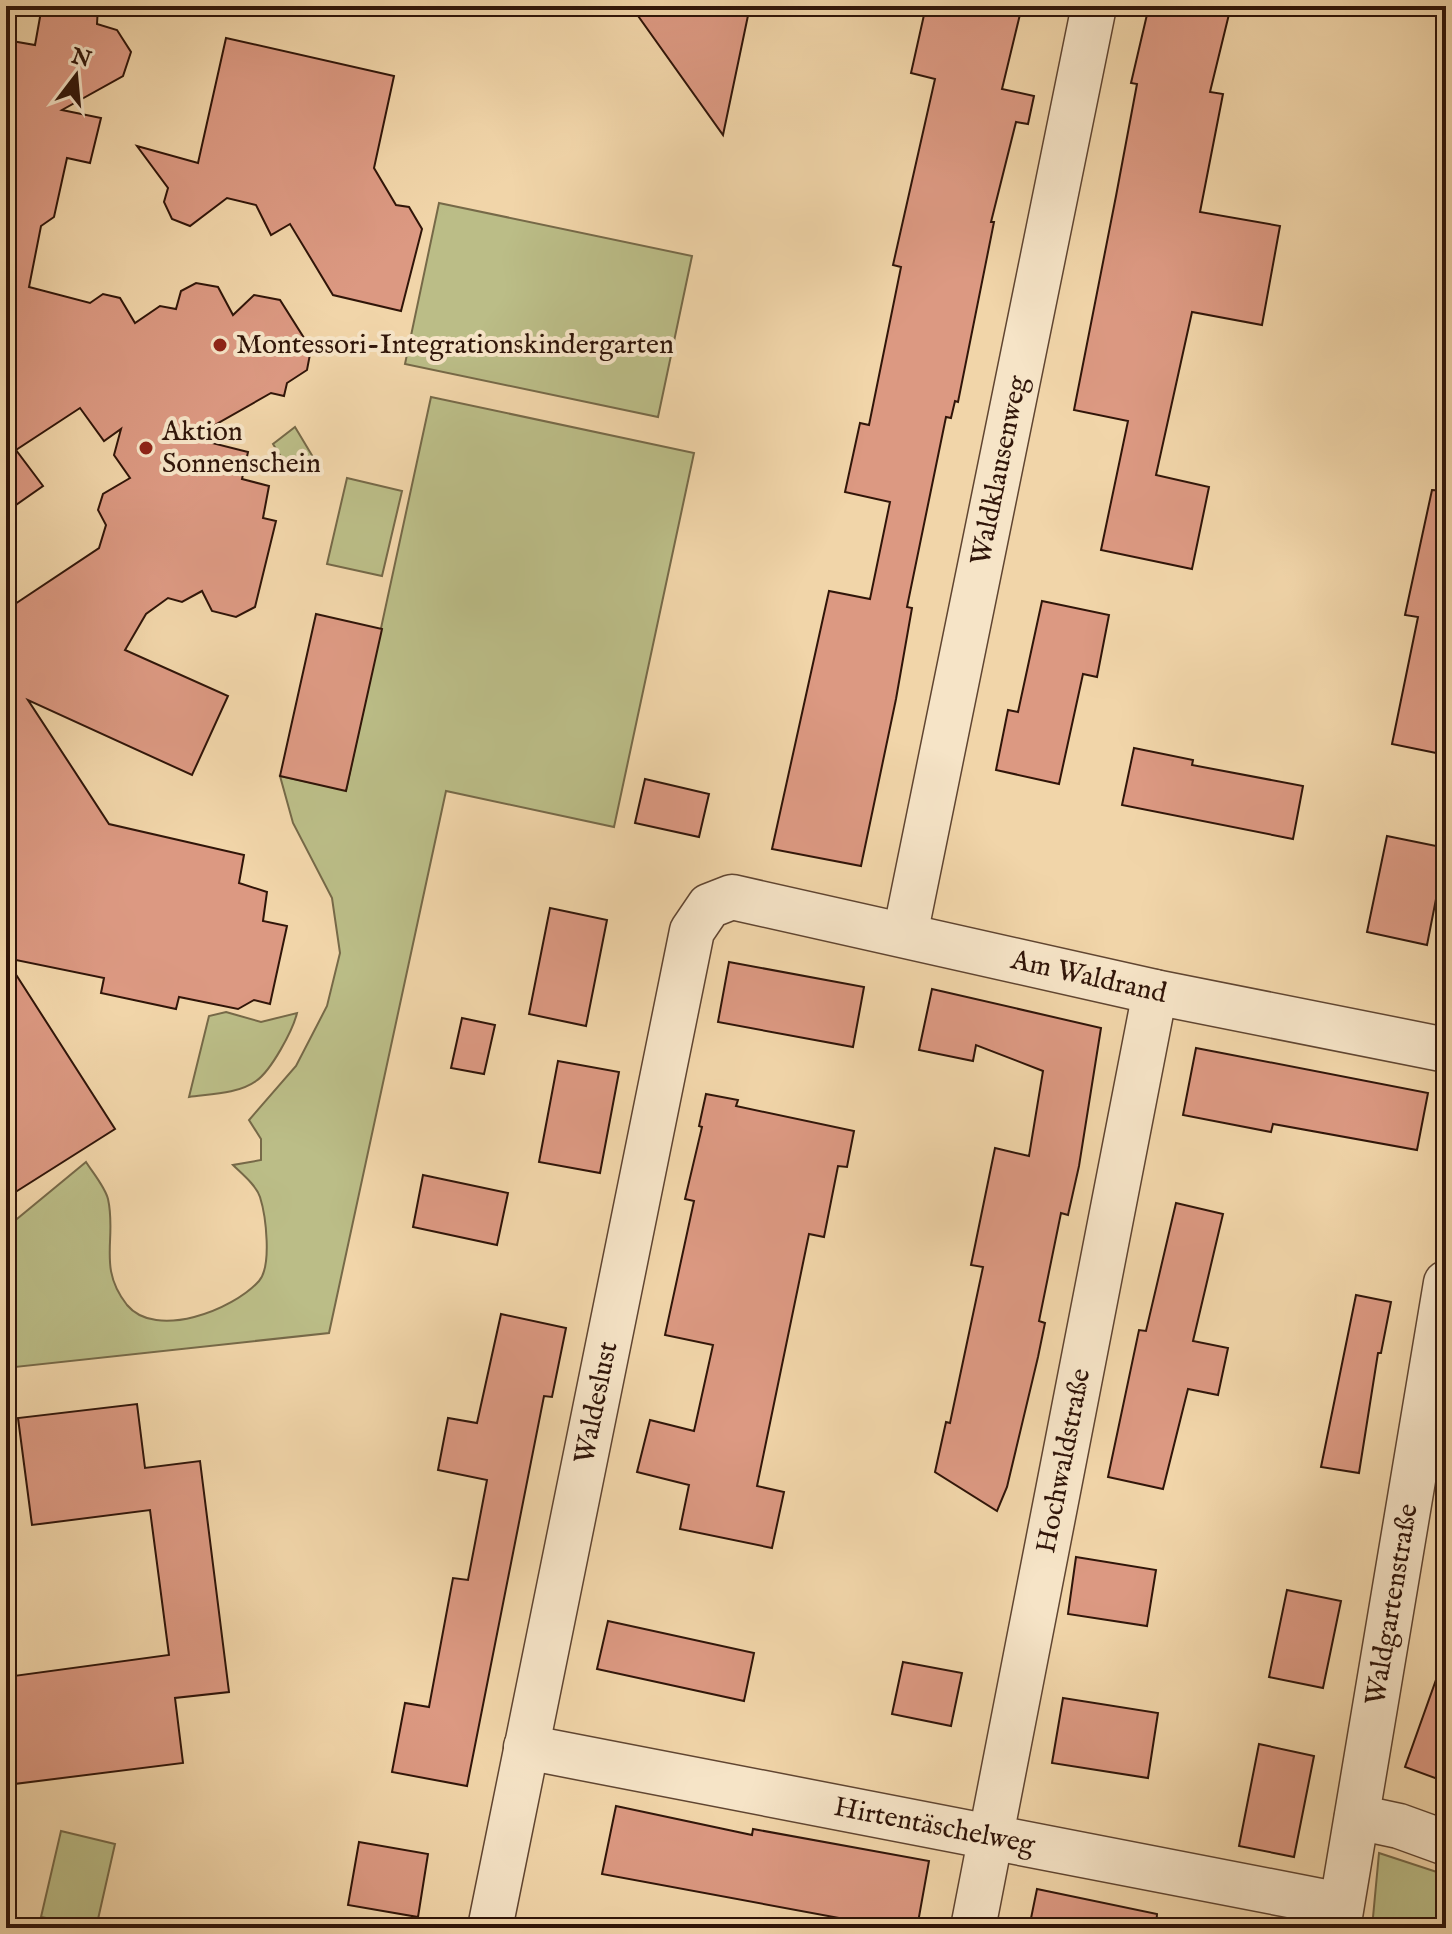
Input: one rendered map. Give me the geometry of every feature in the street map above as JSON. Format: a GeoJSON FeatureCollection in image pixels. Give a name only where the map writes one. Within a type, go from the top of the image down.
{"type":"FeatureCollection","features":[{"type":"Feature","properties":{"kind":"street","name":"Waldklausenweg"},"geometry":{"type":"LineString","coordinates":[[905,935],[1094,6]]}},
{"type":"Feature","properties":{"kind":"street","name":"Am Waldrand"},"geometry":{"type":"LineString","coordinates":[[732,897],[1155,992],[1446,1050]]}},
{"type":"Feature","properties":{"kind":"street","name":"Waldeslust"},"geometry":{"type":"LineString","coordinates":[[490,1928],[692,931],[709,906],[732,897]]}},
{"type":"Feature","properties":{"kind":"street","name":"Hochwaldstraße"},"geometry":{"type":"LineString","coordinates":[[973,1928],[1155,992]]}},
{"type":"Feature","properties":{"kind":"street","name":"Waldgartenstraße"},"geometry":{"type":"LineString","coordinates":[[1340,1916],[1446,1283]]}},
{"type":"Feature","properties":{"kind":"street","name":"Hirtentäschelweg"},"geometry":{"type":"LineString","coordinates":[[526,1747],[991,1840],[1340,1916]]}},
{"type":"Feature","properties":{"kind":"street"},"geometry":{"type":"LineString","coordinates":[[1357,1817],[1399,1826],[1446,1843]]}},
{"type":"Feature","properties":{"kind":"green space"},"geometry":{"type":"Polygon","coordinates":[[[439,203],[692,256],[658,417],[405,364],[439,203]]]}},
{"type":"Feature","properties":{"kind":"green space"},"geometry":{"type":"Polygon","coordinates":[[[431,397],[694,453],[614,827],[446,791],[329,1333],[6,1368],[6,1228],[86,1162],[108,1199],[113,1278],[127,1305],[140,1315],[156,1320],[175,1320],[213,1311],[247,1292],[263,1274],[267,1240],[260,1197],[233,1165],[261,1160],[261,1139],[249,1120],[296,1066],[327,1006],[340,953],[332,898],[293,823],[280,776],[346,790],[431,397]]]}},
{"type":"Feature","properties":{"kind":"green space"},"geometry":{"type":"Polygon","coordinates":[[[295,427],[313,457],[288,468],[273,444],[295,427]]]}},
{"type":"Feature","properties":{"kind":"green space"},"geometry":{"type":"Polygon","coordinates":[[[347,478],[402,491],[382,576],[327,564],[347,478]]]}},
{"type":"Feature","properties":{"kind":"green space"},"geometry":{"type":"Polygon","coordinates":[[[226,1012],[261,1022],[297,1013],[281,1050],[256,1081],[232,1091],[189,1097],[209,1016],[226,1012]]]}},
{"type":"Feature","properties":{"kind":"green space"},"geometry":{"type":"Polygon","coordinates":[[[61,1831],[115,1844],[96,1928],[41,1917],[61,1831]]]}},
{"type":"Feature","properties":{"kind":"green space"},"geometry":{"type":"Polygon","coordinates":[[[1379,1853],[1446,1875],[1446,1928],[1372,1928],[1379,1853]]]}},
{"type":"Feature","properties":{"kind":"building"},"geometry":{"type":"Polygon","coordinates":[[[42,6],[98,6],[97,24],[117,30],[131,52],[123,76],[62,110],[101,118],[90,163],[67,158],[54,217],[41,226],[29,287],[90,303],[103,294],[120,298],[135,323],[160,306],[176,309],[181,291],[196,283],[218,287],[233,315],[254,295],[280,300],[311,349],[307,370],[287,383],[284,396],[271,393],[192,438],[248,452],[242,479],[269,486],[263,518],[276,521],[255,607],[236,617],[212,611],[202,591],[182,602],[168,598],[146,614],[125,650],[228,696],[192,775],[28,700],[109,824],[244,855],[239,883],[267,892],[263,921],[287,926],[270,1004],[254,1000],[238,1009],[179,997],[176,1009],[101,993],[104,978],[6,958],[6,610],[99,548],[106,525],[98,510],[103,494],[130,478],[114,455],[121,429],[104,441],[80,408],[16,450],[43,486],[6,512],[6,40],[35,45],[42,6]]]}},
{"type":"Feature","properties":{"kind":"building"},"geometry":{"type":"Polygon","coordinates":[[[631,6],[750,6],[723,135],[631,6]]]}},
{"type":"Feature","properties":{"kind":"building"},"geometry":{"type":"Polygon","coordinates":[[[926,6],[1022,6],[1002,89],[1034,96],[1028,124],[1016,122],[991,222],[994,222],[958,402],[955,401],[951,418],[946,417],[907,607],[912,608],[896,699],[861,866],[772,849],[829,591],[870,599],[890,502],[845,492],[860,423],[869,425],[901,267],[893,265],[935,79],[911,73],[926,6]]]}},
{"type":"Feature","properties":{"kind":"building"},"geometry":{"type":"Polygon","coordinates":[[[1149,6],[1231,6],[1210,92],[1223,94],[1200,212],[1280,226],[1262,325],[1192,312],[1156,475],[1209,487],[1192,569],[1101,550],[1128,421],[1074,410],[1137,84],[1131,83],[1149,6]]]}},
{"type":"Feature","properties":{"kind":"building"},"geometry":{"type":"Polygon","coordinates":[[[226,38],[394,76],[374,168],[396,205],[409,207],[422,229],[401,311],[333,295],[290,224],[271,235],[256,205],[227,198],[190,226],[172,219],[164,202],[168,188],[137,146],[198,163],[226,38]]]}},
{"type":"Feature","properties":{"kind":"building"},"geometry":{"type":"Polygon","coordinates":[[[1432,490],[1446,491],[1446,755],[1392,744],[1418,617],[1405,615],[1432,490]]]}},
{"type":"Feature","properties":{"kind":"building"},"geometry":{"type":"Polygon","coordinates":[[[1042,601],[1109,615],[1097,677],[1083,674],[1059,784],[996,770],[1008,710],[1018,712],[1042,601]]]}},
{"type":"Feature","properties":{"kind":"building"},"geometry":{"type":"Polygon","coordinates":[[[316,614],[382,629],[346,791],[280,776],[316,614]]]}},
{"type":"Feature","properties":{"kind":"building"},"geometry":{"type":"Polygon","coordinates":[[[1134,748],[1193,760],[1192,765],[1303,786],[1293,839],[1122,805],[1134,748]]]}},
{"type":"Feature","properties":{"kind":"building"},"geometry":{"type":"Polygon","coordinates":[[[645,779],[709,794],[699,837],[635,823],[645,779]]]}},
{"type":"Feature","properties":{"kind":"building"},"geometry":{"type":"Polygon","coordinates":[[[1387,836],[1446,848],[1427,945],[1367,932],[1387,836]]]}},
{"type":"Feature","properties":{"kind":"building"},"geometry":{"type":"Polygon","coordinates":[[[550,908],[607,920],[586,1026],[529,1014],[550,908]]]}},
{"type":"Feature","properties":{"kind":"building"},"geometry":{"type":"Polygon","coordinates":[[[6,959],[115,1129],[6,1198],[6,959]]]}},
{"type":"Feature","properties":{"kind":"building"},"geometry":{"type":"Polygon","coordinates":[[[729,962],[864,987],[853,1047],[718,1022],[729,962]]]}},
{"type":"Feature","properties":{"kind":"building"},"geometry":{"type":"Polygon","coordinates":[[[932,989],[1101,1028],[1079,1166],[1068,1215],[1061,1213],[1039,1321],[1045,1323],[1038,1357],[1007,1487],[997,1511],[935,1472],[946,1422],[950,1423],[983,1267],[971,1265],[995,1148],[1029,1156],[1043,1071],[976,1045],[973,1061],[919,1050],[932,989]]]}},
{"type":"Feature","properties":{"kind":"building"},"geometry":{"type":"Polygon","coordinates":[[[462,1018],[495,1025],[484,1074],[451,1068],[462,1018]]]}},
{"type":"Feature","properties":{"kind":"building"},"geometry":{"type":"Polygon","coordinates":[[[1196,1048],[1428,1093],[1417,1150],[1273,1124],[1271,1132],[1183,1115],[1196,1048]]]}},
{"type":"Feature","properties":{"kind":"building"},"geometry":{"type":"Polygon","coordinates":[[[558,1061],[619,1072],[600,1173],[539,1162],[558,1061]]]}},
{"type":"Feature","properties":{"kind":"building"},"geometry":{"type":"Polygon","coordinates":[[[706,1094],[738,1100],[736,1106],[854,1131],[847,1167],[838,1166],[824,1237],[809,1234],[757,1486],[784,1492],[772,1548],[680,1529],[689,1485],[637,1472],[650,1420],[694,1431],[713,1345],[665,1335],[694,1201],[685,1199],[702,1127],[699,1126],[706,1094]]]}},
{"type":"Feature","properties":{"kind":"building"},"geometry":{"type":"Polygon","coordinates":[[[423,1175],[508,1193],[497,1245],[413,1227],[423,1175]]]}},
{"type":"Feature","properties":{"kind":"building"},"geometry":{"type":"Polygon","coordinates":[[[1176,1203],[1223,1214],[1193,1341],[1228,1348],[1218,1395],[1188,1389],[1163,1489],[1108,1477],[1139,1330],[1146,1331],[1176,1203]]]}},
{"type":"Feature","properties":{"kind":"building"},"geometry":{"type":"Polygon","coordinates":[[[1356,1295],[1391,1302],[1381,1353],[1378,1353],[1359,1473],[1321,1467],[1356,1295]]]}},
{"type":"Feature","properties":{"kind":"building"},"geometry":{"type":"Polygon","coordinates":[[[501,1314],[566,1328],[552,1397],[544,1396],[467,1786],[392,1772],[405,1703],[429,1707],[453,1578],[468,1580],[487,1480],[438,1470],[448,1418],[477,1423],[501,1314]]]}},
{"type":"Feature","properties":{"kind":"building"},"geometry":{"type":"Polygon","coordinates":[[[137,1404],[145,1468],[200,1461],[229,1692],[175,1698],[183,1763],[6,1785],[6,1677],[169,1655],[150,1510],[32,1525],[18,1418],[137,1404]]]}},
{"type":"Feature","properties":{"kind":"building"},"geometry":{"type":"Polygon","coordinates":[[[1076,1557],[1156,1570],[1147,1626],[1068,1614],[1076,1557]]]}},
{"type":"Feature","properties":{"kind":"building"},"geometry":{"type":"Polygon","coordinates":[[[1287,1590],[1341,1601],[1323,1688],[1269,1677],[1287,1590]]]}},
{"type":"Feature","properties":{"kind":"building"},"geometry":{"type":"Polygon","coordinates":[[[608,1621],[754,1653],[744,1701],[597,1669],[608,1621]]]}},
{"type":"Feature","properties":{"kind":"building"},"geometry":{"type":"Polygon","coordinates":[[[903,1662],[962,1673],[951,1726],[892,1714],[903,1662]]]}},
{"type":"Feature","properties":{"kind":"building"},"geometry":{"type":"Polygon","coordinates":[[[1442,1663],[1446,1664],[1446,1782],[1405,1767],[1442,1663]]]}},
{"type":"Feature","properties":{"kind":"building"},"geometry":{"type":"Polygon","coordinates":[[[1063,1698],[1158,1713],[1148,1778],[1052,1763],[1063,1698]]]}},
{"type":"Feature","properties":{"kind":"building"},"geometry":{"type":"Polygon","coordinates":[[[1259,1744],[1314,1756],[1294,1857],[1239,1846],[1259,1744]]]}},
{"type":"Feature","properties":{"kind":"building"},"geometry":{"type":"Polygon","coordinates":[[[616,1806],[752,1835],[753,1829],[929,1861],[917,1928],[893,1928],[602,1874],[616,1806]]]}},
{"type":"Feature","properties":{"kind":"building"},"geometry":{"type":"Polygon","coordinates":[[[359,1842],[428,1854],[418,1917],[348,1905],[359,1842]]]}},
{"type":"Feature","properties":{"kind":"building"},"geometry":{"type":"Polygon","coordinates":[[[1037,1889],[1157,1914],[1156,1928],[1029,1928],[1037,1889]]]}},
{"type":"Feature","properties":{"kind":"place","name":"Montessori-Integrationskindergarten"},"geometry":{"type":"Point","coordinates":[220,345]}},
{"type":"Feature","properties":{"kind":"place","name":"Aktion Sonnenschein"},"geometry":{"type":"Point","coordinates":[146,448]}}]}
